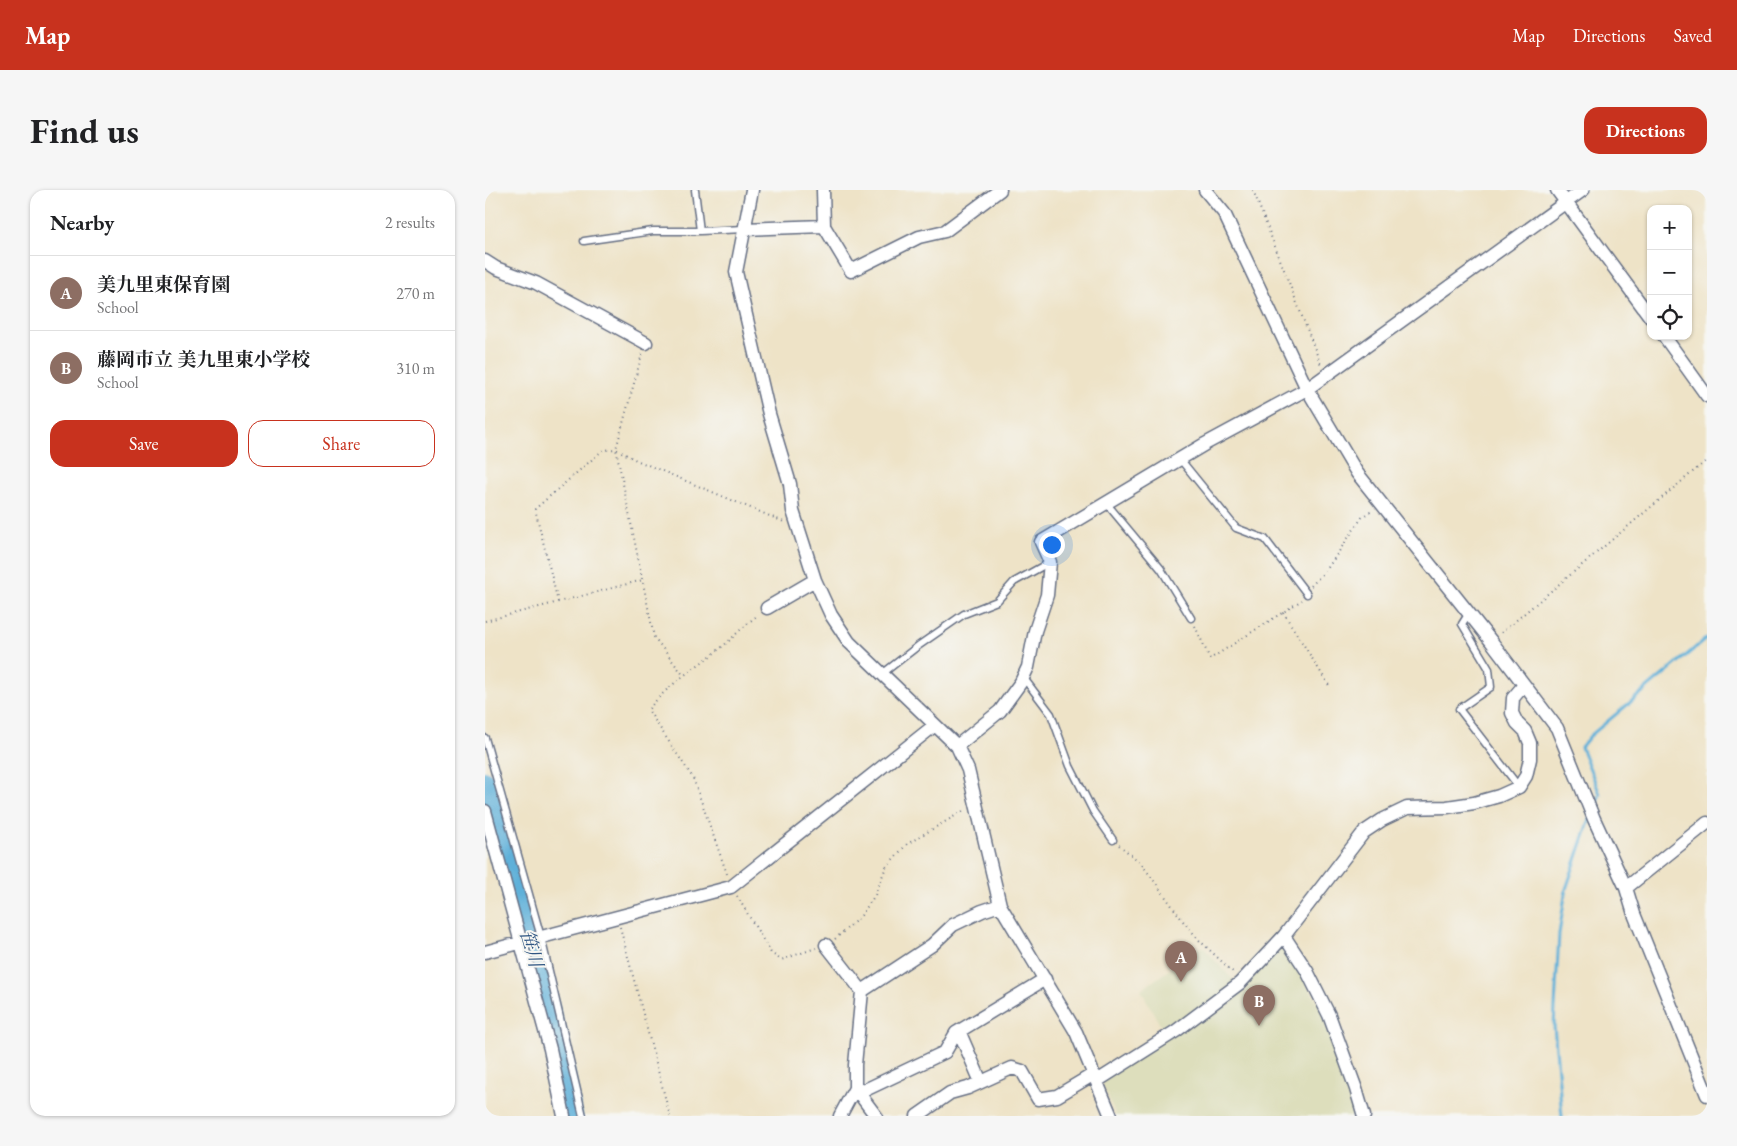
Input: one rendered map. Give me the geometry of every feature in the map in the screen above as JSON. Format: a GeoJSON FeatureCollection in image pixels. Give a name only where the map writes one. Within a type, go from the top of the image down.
{"type":"FeatureCollection","features":[{"type":"Feature","properties":{"kind":"street"},"geometry":{"type":"LineString","coordinates":[[752,190],[737,272],[769,414],[790,484],[793,511],[815,580],[831,615],[849,642],[957,746],[968,770],[1000,905],[1076,1032],[1111,1116]]}},
{"type":"Feature","properties":{"kind":"street"},"geometry":{"type":"LineString","coordinates":[[823,190],[824,226],[851,271],[919,238],[945,231],[999,190]]}},
{"type":"Feature","properties":{"kind":"street"},"geometry":{"type":"LineString","coordinates":[[1205,190],[1224,213],[1307,390],[1357,473],[1491,641],[1557,728],[1594,819],[1626,888],[1707,1095]]}},
{"type":"Feature","properties":{"kind":"street"},"geometry":{"type":"LineString","coordinates":[[1557,190],[1647,313]]}},
{"type":"Feature","properties":{"kind":"street"},"geometry":{"type":"LineString","coordinates":[[957,746],[1000,711],[1028,667],[1035,631],[1047,595],[1049,562],[1041,542],[1180,459],[1307,390],[1583,190]]}},
{"type":"Feature","properties":{"kind":"street"},"geometry":{"type":"LineString","coordinates":[[745,229],[824,226]]}},
{"type":"Feature","properties":{"kind":"street"},"geometry":{"type":"LineString","coordinates":[[485,260],[496,268],[537,283],[645,343]]}},
{"type":"Feature","properties":{"kind":"street"},"geometry":{"type":"LineString","coordinates":[[1667,340],[1707,396]]}},
{"type":"Feature","properties":{"kind":"street"},"geometry":{"type":"LineString","coordinates":[[767,608],[815,580]]}},
{"type":"Feature","properties":{"kind":"street"},"geometry":{"type":"LineString","coordinates":[[917,1116],[950,1093],[1012,1068],[1022,1071],[1037,1099],[1057,1096],[1095,1078],[1176,1031],[1242,981],[1285,936],[1364,832],[1382,820],[1407,808],[1447,807],[1474,803],[1499,796],[1519,787],[1526,776],[1530,759],[1530,743],[1525,731],[1517,723],[1512,713],[1513,698],[1524,686]]}},
{"type":"Feature","properties":{"kind":"street"},"geometry":{"type":"LineString","coordinates":[[485,952],[731,887],[935,725]]}},
{"type":"Feature","properties":{"kind":"street"},"geometry":{"type":"LineString","coordinates":[[485,812],[550,1049],[564,1116]]}},
{"type":"Feature","properties":{"kind":"street"},"geometry":{"type":"LineString","coordinates":[[1626,888],[1707,823]]}},
{"type":"Feature","properties":{"kind":"street"},"geometry":{"type":"LineString","coordinates":[[862,991],[932,945],[953,925],[1000,905]]}},
{"type":"Feature","properties":{"kind":"street"},"geometry":{"type":"LineString","coordinates":[[1285,936],[1307,971],[1329,1015],[1356,1088],[1364,1116]]}},
{"type":"Feature","properties":{"kind":"street"},"geometry":{"type":"LineString","coordinates":[[826,945],[862,991],[855,1066],[855,1088],[840,1116]]}},
{"type":"Feature","properties":{"kind":"street"},"geometry":{"type":"LineString","coordinates":[[855,1088],[865,1090],[945,1052],[956,1033],[1045,979]]}},
{"type":"Feature","properties":{"kind":"street"},"geometry":{"type":"LineString","coordinates":[[959,1031],[981,1082]]}},
{"type":"Feature","properties":{"kind":"street"},"geometry":{"type":"LineString","coordinates":[[855,1088],[876,1116]]}},
{"type":"Feature","properties":{"kind":"lane"},"geometry":{"type":"LineString","coordinates":[[695,190],[700,231]]}},
{"type":"Feature","properties":{"kind":"lane"},"geometry":{"type":"LineString","coordinates":[[584,241],[653,231],[745,229]]}},
{"type":"Feature","properties":{"kind":"lane"},"geometry":{"type":"LineString","coordinates":[[1180,459],[1236,528],[1265,539],[1307,594]]}},
{"type":"Feature","properties":{"kind":"lane"},"geometry":{"type":"LineString","coordinates":[[1107,504],[1161,570],[1191,618]]}},
{"type":"Feature","properties":{"kind":"lane"},"geometry":{"type":"LineString","coordinates":[[881,674],[964,614],[997,601],[1014,582],[1049,562]]}},
{"type":"Feature","properties":{"kind":"lane"},"geometry":{"type":"LineString","coordinates":[[1469,613],[1462,624],[1489,669],[1491,687],[1459,709],[1519,787]]}},
{"type":"Feature","properties":{"kind":"lane"},"geometry":{"type":"LineString","coordinates":[[1023,677],[1051,714],[1070,766],[1093,811],[1113,840]]}},
{"type":"Feature","properties":{"kind":"lane"},"geometry":{"type":"LineString","coordinates":[[485,738],[539,937],[583,1116]]}},
{"type":"Feature","properties":{"kind":"path"},"geometry":{"type":"LineString","coordinates":[[1253,190],[1326,376]]}},
{"type":"Feature","properties":{"kind":"path"},"geometry":{"type":"LineString","coordinates":[[645,343],[616,449],[654,637],[685,676]]}},
{"type":"Feature","properties":{"kind":"path"},"geometry":{"type":"LineString","coordinates":[[559,602],[535,509],[603,450],[616,449],[636,460],[798,528]]}},
{"type":"Feature","properties":{"kind":"path"},"geometry":{"type":"LineString","coordinates":[[1491,641],[1707,460]]}},
{"type":"Feature","properties":{"kind":"path"},"geometry":{"type":"LineString","coordinates":[[1191,618],[1211,659],[1306,598],[1309,589],[1327,569],[1363,516],[1383,506]]}},
{"type":"Feature","properties":{"kind":"path"},"geometry":{"type":"LineString","coordinates":[[485,621],[644,580]]}},
{"type":"Feature","properties":{"kind":"path"},"geometry":{"type":"LineString","coordinates":[[767,608],[742,626],[724,645],[659,696],[648,710],[693,778],[731,887],[771,953],[781,960],[826,945],[860,917],[875,895],[886,867],[907,844],[976,803]]}},
{"type":"Feature","properties":{"kind":"path"},"geometry":{"type":"LineString","coordinates":[[1283,612],[1330,686]]}},
{"type":"Feature","properties":{"kind":"path"},"geometry":{"type":"LineString","coordinates":[[1113,840],[1141,863],[1189,927],[1242,981]]}},
{"type":"Feature","properties":{"kind":"path"},"geometry":{"type":"LineString","coordinates":[[617,917],[670,1116]]}},
{"type":"Feature","properties":{"kind":"shaded area"},"geometry":{"type":"Polygon","coordinates":[[[1202,946],[1235,982],[1165,1034],[1141,990],[1202,946]]]}},
{"type":"Feature","properties":{"kind":"shaded area"},"geometry":{"type":"Polygon","coordinates":[[[1281,946],[1286,947],[1324,1014],[1359,1116],[1116,1116],[1103,1085],[1105,1080],[1281,946]]]}},
{"type":"Feature","properties":{"kind":"waterway"},"geometry":{"type":"LineString","coordinates":[[1594,809],[1600,794],[1581,747],[1590,736],[1707,638]]}},
{"type":"Feature","properties":{"kind":"waterway","name":"笹川"},"geometry":{"type":"LineString","coordinates":[[485,781],[560,1045],[573,1116]]}},
{"type":"Feature","properties":{"kind":"waterway"},"geometry":{"type":"LineString","coordinates":[[1562,1116],[1554,1026],[1559,934],[1566,889],[1590,819]]}},
{"type":"Feature","properties":{"kind":"place","name":"美九里東保育園"},"geometry":{"type":"Point","coordinates":[1181,982]}},
{"type":"Feature","properties":{"kind":"place","name":"藤岡市立 美九里東小学校"},"geometry":{"type":"Point","coordinates":[1259,1026]}}]}
